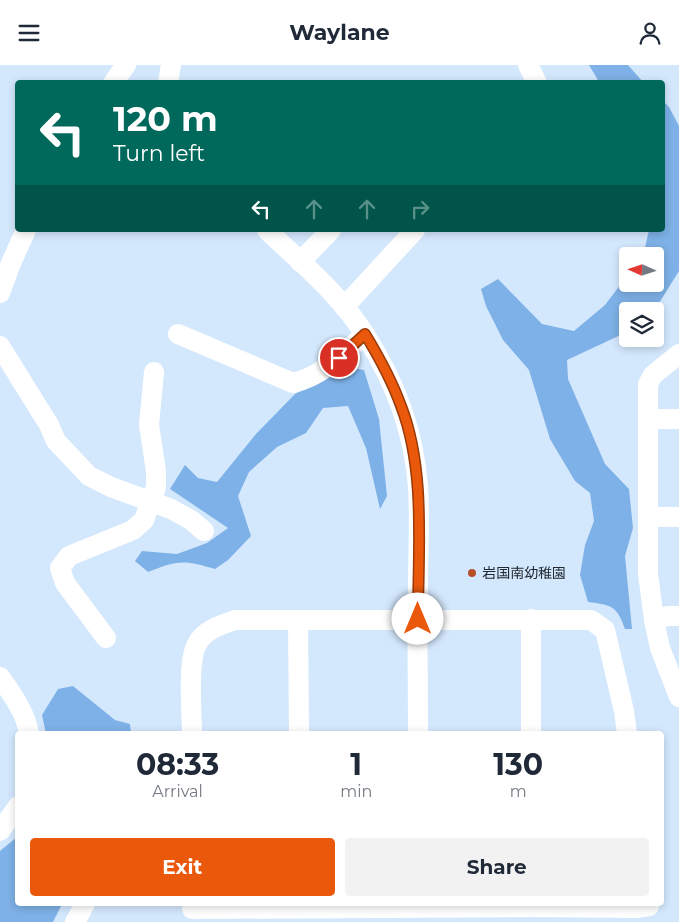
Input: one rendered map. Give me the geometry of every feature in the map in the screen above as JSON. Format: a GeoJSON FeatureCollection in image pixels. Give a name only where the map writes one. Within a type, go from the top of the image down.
{"type":"FeatureCollection","features":[{"type":"Feature","properties":{"kind":"street"},"geometry":{"type":"LineString","coordinates":[[115,80],[126,65]]}},
{"type":"Feature","properties":{"kind":"street"},"geometry":{"type":"LineString","coordinates":[[168,80],[171,65]]}},
{"type":"Feature","properties":{"kind":"street"},"geometry":{"type":"LineString","coordinates":[[528,65],[536,80]]}},
{"type":"Feature","properties":{"kind":"street"},"geometry":{"type":"LineString","coordinates":[[0,293],[25,232]]}},
{"type":"Feature","properties":{"kind":"street"},"geometry":{"type":"LineString","coordinates":[[269,232],[321,281],[365,334],[385,369],[402,407],[412,444],[418,487],[418,731]]}},
{"type":"Feature","properties":{"kind":"street"},"geometry":{"type":"LineString","coordinates":[[300,262],[329,232]]}},
{"type":"Feature","properties":{"kind":"street"},"geometry":{"type":"LineString","coordinates":[[344,307],[413,232]]}},
{"type":"Feature","properties":{"kind":"street"},"geometry":{"type":"LineString","coordinates":[[178,334],[293,383],[326,370],[365,334]]}},
{"type":"Feature","properties":{"kind":"street"},"geometry":{"type":"LineString","coordinates":[[0,346],[49,425],[56,441],[90,475],[111,487],[171,509],[191,520],[204,531]]}},
{"type":"Feature","properties":{"kind":"street"},"geometry":{"type":"LineString","coordinates":[[679,354],[653,375],[648,384],[648,574],[660,648],[679,697]]}},
{"type":"Feature","properties":{"kind":"street"},"geometry":{"type":"LineString","coordinates":[[106,637],[65,583],[60,568],[69,557],[133,530],[144,519],[152,502],[156,487],[156,471],[149,425],[154,371]]}},
{"type":"Feature","properties":{"kind":"street"},"geometry":{"type":"LineString","coordinates":[[649,419],[679,419]]}},
{"type":"Feature","properties":{"kind":"street"},"geometry":{"type":"LineString","coordinates":[[649,517],[679,517]]}},
{"type":"Feature","properties":{"kind":"street"},"geometry":{"type":"LineString","coordinates":[[654,620],[668,616],[679,616]]}},
{"type":"Feature","properties":{"kind":"street"},"geometry":{"type":"LineString","coordinates":[[531,619],[532,731]]}},
{"type":"Feature","properties":{"kind":"street"},"geometry":{"type":"LineString","coordinates":[[192,731],[192,657],[197,643],[214,628],[235,620],[531,619],[591,620],[605,630],[624,711],[627,731]]}},
{"type":"Feature","properties":{"kind":"street"},"geometry":{"type":"LineString","coordinates":[[298,621],[299,731]]}},
{"type":"Feature","properties":{"kind":"street"},"geometry":{"type":"LineString","coordinates":[[0,677],[12,694],[28,725],[29,731]]}},
{"type":"Feature","properties":{"kind":"street"},"geometry":{"type":"LineString","coordinates":[[0,798],[15,804]]}},
{"type":"Feature","properties":{"kind":"street"},"geometry":{"type":"LineString","coordinates":[[0,831],[15,809]]}},
{"type":"Feature","properties":{"kind":"street"},"geometry":{"type":"LineString","coordinates":[[75,922],[84,906]]}},
{"type":"Feature","properties":{"kind":"street"},"geometry":{"type":"LineString","coordinates":[[192,912],[532,911],[636,908],[648,910]]}},
{"type":"Feature","properties":{"kind":"shaded area"},"geometry":{"type":"Polygon","coordinates":[[[589,65],[628,65],[641,80],[598,80],[589,65]]]}},
{"type":"Feature","properties":{"kind":"shaded area"},"geometry":{"type":"Polygon","coordinates":[[[665,103],[679,126],[679,271],[660,302],[619,302],[619,336],[567,360],[568,379],[605,464],[629,489],[633,528],[625,556],[632,629],[625,629],[619,615],[613,608],[603,604],[588,602],[580,575],[585,545],[594,521],[590,493],[575,481],[550,439],[529,370],[503,340],[486,306],[481,289],[498,279],[542,324],[574,331],[605,305],[619,287],[619,293],[664,293],[664,247],[645,247],[649,232],[665,232],[665,103]]]}},
{"type":"Feature","properties":{"kind":"shaded area"},"geometry":{"type":"Polygon","coordinates":[[[347,367],[364,370],[379,419],[387,496],[380,509],[366,448],[348,406],[323,408],[306,433],[277,447],[249,472],[238,496],[251,536],[228,560],[215,569],[196,564],[175,563],[148,572],[135,561],[142,551],[177,554],[207,543],[228,528],[170,489],[185,465],[198,478],[217,482],[256,434],[295,394],[347,367]]]}},
{"type":"Feature","properties":{"kind":"shaded area"},"geometry":{"type":"Polygon","coordinates":[[[73,686],[115,720],[130,724],[131,731],[45,731],[42,715],[58,689],[73,686]]]}},
{"type":"Feature","properties":{"kind":"shaded area"},"geometry":{"type":"Polygon","coordinates":[[[15,839],[15,906],[61,906],[53,922],[0,922],[0,851],[15,839]]]}},
{"type":"Feature","properties":{"kind":"place","name":"岩国南幼稚園"},"geometry":{"type":"Point","coordinates":[472,573]}},
{"type":"Feature","properties":{"kind":"route"},"geometry":{"type":"LineString","coordinates":[[339,358],[365,334],[385,369],[402,407],[412,444],[418,487],[418,619]]}}]}
